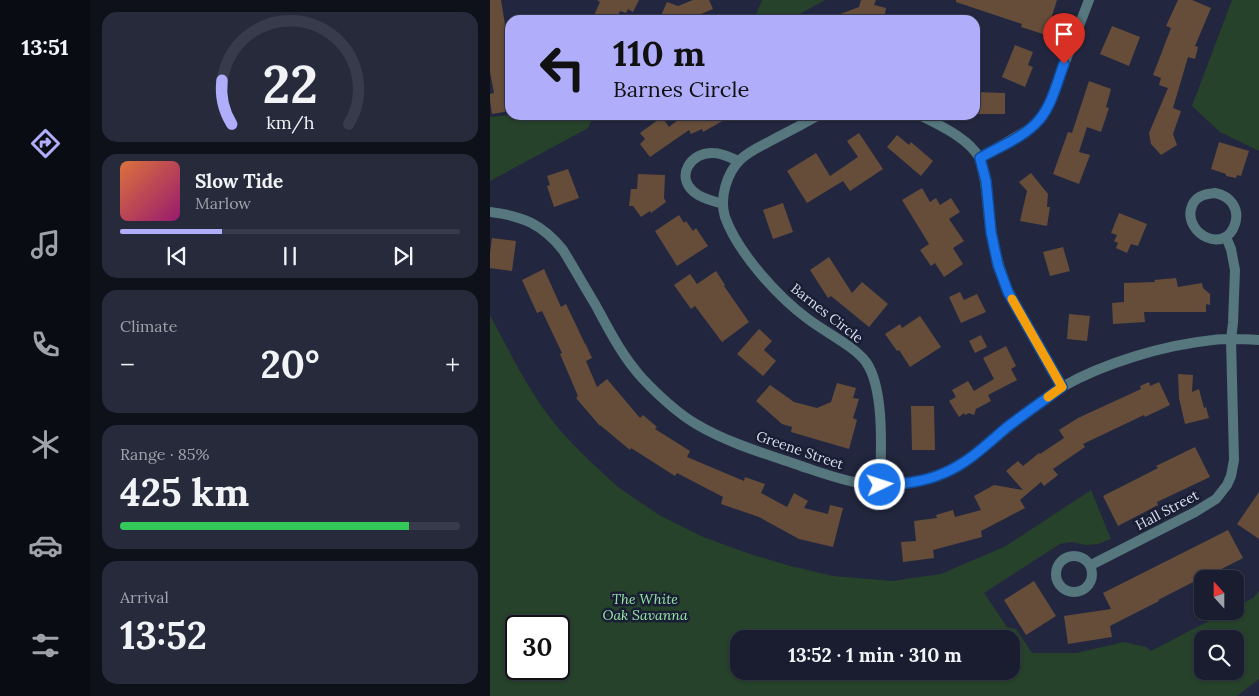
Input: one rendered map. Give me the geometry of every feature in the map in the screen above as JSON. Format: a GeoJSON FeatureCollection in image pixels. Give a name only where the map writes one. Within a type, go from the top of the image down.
{"type":"FeatureCollection","features":[{"type":"Feature","properties":{"kind":"street"},"geometry":{"type":"LineString","coordinates":[[980,158],[1030,129],[1039,120],[1049,104],[1089,0]]}},
{"type":"Feature","properties":{"kind":"street","name":"Barnes Circle"},"geometry":{"type":"LineString","coordinates":[[810,120],[749,152],[739,161],[727,182],[723,204],[725,216],[752,263],[786,301],[807,319],[852,349],[866,362],[874,379],[880,403],[880,485]]}},
{"type":"Feature","properties":{"kind":"street"},"geometry":{"type":"LineString","coordinates":[[929,120],[968,144],[980,158],[986,181],[991,232],[998,265],[1012,298],[1062,387]]}},
{"type":"Feature","properties":{"kind":"street"},"geometry":{"type":"LineString","coordinates":[[723,204],[695,193],[686,181],[685,176],[688,166],[696,158],[709,153],[715,153],[739,161]]}},
{"type":"Feature","properties":{"kind":"street"},"geometry":{"type":"LineString","coordinates":[[1215,193],[1224,195],[1235,208],[1235,224],[1226,238],[1219,240],[1210,239],[1196,229],[1190,214],[1193,204],[1201,195],[1215,193]]}},
{"type":"Feature","properties":{"kind":"street","name":"Greene Street"},"geometry":{"type":"LineString","coordinates":[[490,212],[498,212],[529,221],[541,227],[554,238],[563,250],[616,344],[638,372],[667,402],[696,424],[755,450],[847,481],[880,485],[908,483],[945,473],[978,452],[1032,408],[1062,387],[1092,372],[1146,353],[1190,343],[1214,340],[1259,340]]}},
{"type":"Feature","properties":{"kind":"street","name":"Hall Street"},"geometry":{"type":"LineString","coordinates":[[1091,565],[1216,500],[1231,476],[1234,460],[1231,339],[1234,270],[1226,238]]}},
{"type":"Feature","properties":{"kind":"green space"},"geometry":{"type":"Polygon","coordinates":[[[762,0],[825,0],[797,15],[756,15],[762,0]]]}},
{"type":"Feature","properties":{"kind":"green space"},"geometry":{"type":"Polygon","coordinates":[[[1232,0],[1259,0],[1259,151],[1220,132],[1192,106],[1232,0]]]}},
{"type":"Feature","properties":{"kind":"green space"},"geometry":{"type":"Polygon","coordinates":[[[505,116],[505,120],[592,120],[588,128],[490,181],[490,117],[505,116]]]}},
{"type":"Feature","properties":{"kind":"green space","name":"The White Oak Savanna"},"geometry":{"type":"Polygon","coordinates":[[[490,315],[524,379],[548,415],[572,444],[618,487],[659,515],[703,537],[790,566],[833,576],[892,581],[941,574],[1006,546],[1091,490],[1111,539],[1098,544],[1086,545],[1072,542],[1060,544],[984,593],[1007,627],[1017,630],[730,630],[730,680],[1020,680],[1020,635],[1032,653],[1076,653],[1124,642],[1146,647],[1151,651],[1211,620],[1244,620],[1244,602],[1253,598],[1259,591],[1259,679],[1237,696],[490,696],[490,315]]]}},
{"type":"Feature","properties":{"kind":"building"},"geometry":{"type":"Polygon","coordinates":[[[490,0],[501,0],[505,25],[505,112],[492,114],[490,94],[494,93],[490,72],[490,0]]]}},
{"type":"Feature","properties":{"kind":"building"},"geometry":{"type":"Polygon","coordinates":[[[597,0],[639,0],[633,12],[628,9],[626,13],[620,11],[618,15],[594,15],[600,2],[597,0]]]}},
{"type":"Feature","properties":{"kind":"building"},"geometry":{"type":"Polygon","coordinates":[[[693,0],[709,0],[713,9],[699,15],[661,15],[667,2],[678,6],[693,0]]]}},
{"type":"Feature","properties":{"kind":"building"},"geometry":{"type":"Polygon","coordinates":[[[861,0],[876,0],[874,5],[886,8],[885,15],[838,15],[859,7],[861,0]]]}},
{"type":"Feature","properties":{"kind":"building"},"geometry":{"type":"Polygon","coordinates":[[[956,0],[1057,0],[1046,35],[1021,27],[1022,24],[956,2],[956,0]]]}},
{"type":"Feature","properties":{"kind":"building"},"geometry":{"type":"Polygon","coordinates":[[[1178,0],[1192,0],[1211,8],[1195,46],[1198,47],[1195,59],[1188,57],[1173,108],[1181,111],[1173,134],[1177,145],[1161,155],[1151,144],[1149,133],[1168,88],[1159,85],[1161,78],[1153,75],[1171,28],[1166,26],[1178,0]]]}},
{"type":"Feature","properties":{"kind":"building"},"geometry":{"type":"Polygon","coordinates":[[[1112,26],[1140,37],[1129,66],[1100,54],[1112,26]]]}},
{"type":"Feature","properties":{"kind":"building"},"geometry":{"type":"Polygon","coordinates":[[[1015,45],[1033,52],[1028,65],[1033,67],[1025,87],[1002,77],[1015,45]]]}},
{"type":"Feature","properties":{"kind":"building"},"geometry":{"type":"Polygon","coordinates":[[[1089,81],[1111,89],[1106,107],[1109,108],[1101,132],[1087,127],[1079,152],[1090,155],[1079,184],[1053,174],[1068,132],[1072,133],[1089,81]]]}},
{"type":"Feature","properties":{"kind":"building"},"geometry":{"type":"Polygon","coordinates":[[[980,92],[1005,93],[1005,114],[980,114],[980,92]]]}},
{"type":"Feature","properties":{"kind":"building"},"geometry":{"type":"Polygon","coordinates":[[[658,120],[664,120],[669,127],[678,120],[724,120],[703,132],[702,129],[691,134],[689,130],[650,157],[640,144],[645,139],[640,133],[658,120]]]}},
{"type":"Feature","properties":{"kind":"building"},"geometry":{"type":"Polygon","coordinates":[[[859,133],[883,169],[850,191],[843,181],[807,203],[787,171],[816,153],[830,176],[858,157],[847,141],[859,133]]]}},
{"type":"Feature","properties":{"kind":"building"},"geometry":{"type":"Polygon","coordinates":[[[897,135],[909,145],[911,142],[933,161],[921,176],[887,147],[897,135]]]}},
{"type":"Feature","properties":{"kind":"building"},"geometry":{"type":"Polygon","coordinates":[[[1219,142],[1249,151],[1241,176],[1237,175],[1236,178],[1226,176],[1226,174],[1211,169],[1219,142]]]}},
{"type":"Feature","properties":{"kind":"building"},"geometry":{"type":"Polygon","coordinates":[[[568,169],[579,198],[554,207],[547,186],[550,185],[547,176],[568,169]]]}},
{"type":"Feature","properties":{"kind":"building"},"geometry":{"type":"Polygon","coordinates":[[[1031,173],[1048,194],[1047,207],[1050,207],[1047,226],[1020,221],[1027,191],[1019,182],[1031,173]]]}},
{"type":"Feature","properties":{"kind":"building"},"geometry":{"type":"Polygon","coordinates":[[[638,174],[665,175],[664,198],[666,202],[651,213],[650,211],[641,217],[633,206],[629,206],[631,189],[637,189],[638,174]]]}},
{"type":"Feature","properties":{"kind":"building"},"geometry":{"type":"Polygon","coordinates":[[[922,188],[930,202],[936,198],[940,205],[951,198],[960,212],[949,219],[964,241],[953,248],[963,264],[944,277],[935,263],[931,266],[920,250],[929,244],[902,200],[922,188]]]}},
{"type":"Feature","properties":{"kind":"building"},"geometry":{"type":"Polygon","coordinates":[[[783,203],[793,232],[773,239],[763,210],[783,203]]]}},
{"type":"Feature","properties":{"kind":"building"},"geometry":{"type":"Polygon","coordinates":[[[1119,213],[1147,224],[1138,246],[1131,244],[1127,253],[1116,248],[1118,243],[1114,241],[1117,235],[1111,233],[1119,213]]]}},
{"type":"Feature","properties":{"kind":"building"},"geometry":{"type":"Polygon","coordinates":[[[679,215],[684,223],[686,221],[693,231],[696,228],[708,246],[677,266],[655,231],[679,215]]]}},
{"type":"Feature","properties":{"kind":"building"},"geometry":{"type":"Polygon","coordinates":[[[492,238],[516,241],[512,271],[490,268],[492,238]]]}},
{"type":"Feature","properties":{"kind":"building"},"geometry":{"type":"Polygon","coordinates":[[[1063,247],[1070,271],[1050,276],[1043,252],[1063,247]]]}},
{"type":"Feature","properties":{"kind":"building"},"geometry":{"type":"Polygon","coordinates":[[[829,257],[852,293],[862,282],[888,304],[869,327],[831,296],[828,298],[810,270],[829,257]]]}},
{"type":"Feature","properties":{"kind":"building"},"geometry":{"type":"Polygon","coordinates":[[[544,269],[561,307],[566,304],[592,358],[586,361],[597,387],[607,379],[640,418],[643,415],[657,427],[655,429],[690,451],[687,457],[744,481],[745,477],[765,484],[761,493],[787,507],[794,493],[808,501],[804,508],[828,514],[830,505],[843,508],[833,547],[799,539],[759,517],[721,504],[723,497],[677,473],[675,476],[631,448],[630,450],[600,426],[576,398],[578,396],[560,354],[562,353],[542,311],[537,313],[522,280],[544,269]]]}},
{"type":"Feature","properties":{"kind":"building"},"geometry":{"type":"Polygon","coordinates":[[[716,271],[749,322],[722,342],[695,306],[691,309],[674,285],[690,274],[697,284],[716,271]]]}},
{"type":"Feature","properties":{"kind":"building"},"geometry":{"type":"Polygon","coordinates":[[[1176,278],[1178,287],[1202,283],[1203,288],[1210,294],[1210,305],[1206,304],[1206,312],[1144,312],[1145,322],[1113,324],[1112,303],[1124,302],[1124,283],[1155,282],[1154,280],[1176,278]]]}},
{"type":"Feature","properties":{"kind":"building"},"geometry":{"type":"Polygon","coordinates":[[[960,292],[964,300],[977,294],[986,312],[961,323],[949,297],[960,292]]]}},
{"type":"Feature","properties":{"kind":"building"},"geometry":{"type":"Polygon","coordinates":[[[1069,314],[1090,316],[1087,341],[1067,339],[1069,314]]]}},
{"type":"Feature","properties":{"kind":"building"},"geometry":{"type":"Polygon","coordinates":[[[920,316],[941,347],[910,367],[885,334],[900,324],[902,328],[920,316]]]}},
{"type":"Feature","properties":{"kind":"building"},"geometry":{"type":"Polygon","coordinates":[[[759,329],[772,341],[764,350],[776,361],[763,376],[737,354],[759,329]]]}},
{"type":"Feature","properties":{"kind":"building"},"geometry":{"type":"Polygon","coordinates":[[[981,335],[987,347],[975,353],[969,341],[981,335]]]}},
{"type":"Feature","properties":{"kind":"building"},"geometry":{"type":"Polygon","coordinates":[[[1006,346],[1016,366],[1011,369],[1017,380],[988,395],[991,401],[976,409],[974,415],[969,413],[965,415],[964,413],[959,417],[949,401],[956,397],[952,390],[968,381],[974,391],[994,379],[983,358],[1006,346]]]}},
{"type":"Feature","properties":{"kind":"building"},"geometry":{"type":"Polygon","coordinates":[[[1178,374],[1193,375],[1192,392],[1199,389],[1209,418],[1185,424],[1179,398],[1178,374]]]}},
{"type":"Feature","properties":{"kind":"building"},"geometry":{"type":"Polygon","coordinates":[[[1149,382],[1150,386],[1159,382],[1170,405],[1145,417],[1144,415],[1083,444],[1085,447],[1053,469],[1058,475],[1044,486],[1041,482],[1020,500],[1025,508],[981,531],[982,537],[933,550],[934,558],[903,562],[901,542],[916,541],[914,521],[937,518],[936,515],[953,510],[955,517],[981,510],[974,496],[994,485],[1023,490],[1006,471],[1018,461],[1023,466],[1039,453],[1064,438],[1059,430],[1078,418],[1141,389],[1140,386],[1149,382]]]}},
{"type":"Feature","properties":{"kind":"building"},"geometry":{"type":"Polygon","coordinates":[[[837,383],[856,388],[853,398],[859,399],[853,418],[857,420],[849,449],[791,432],[792,427],[782,424],[756,401],[770,385],[794,402],[817,408],[831,402],[837,383]]]}},
{"type":"Feature","properties":{"kind":"building"},"geometry":{"type":"Polygon","coordinates":[[[911,406],[934,406],[935,450],[912,450],[911,406]]]}},
{"type":"Feature","properties":{"kind":"building"},"geometry":{"type":"Polygon","coordinates":[[[1195,447],[1210,477],[1157,502],[1158,505],[1118,526],[1103,496],[1158,468],[1156,466],[1195,447]]]}},
{"type":"Feature","properties":{"kind":"building"},"geometry":{"type":"Polygon","coordinates":[[[1259,492],[1259,539],[1237,524],[1259,492]]]}},
{"type":"Feature","properties":{"kind":"building"},"geometry":{"type":"Polygon","coordinates":[[[1228,530],[1243,558],[1220,570],[1194,570],[1194,582],[1110,626],[1112,637],[1068,644],[1064,616],[1111,609],[1103,593],[1228,530]]]}},
{"type":"Feature","properties":{"kind":"building"},"geometry":{"type":"Polygon","coordinates":[[[1034,581],[1056,616],[1026,635],[1004,600],[1034,581]]]}},
{"type":"Feature","properties":{"kind":"slow traffic"},"geometry":{"type":"LineString","coordinates":[[1012,299],[1062,387],[1048,397]]}},
{"type":"Feature","properties":{"kind":"route"},"geometry":{"type":"LineString","coordinates":[[880,485],[908,483],[927,479],[945,473],[960,465],[1032,408],[1062,387],[1008,292],[998,265],[991,232],[986,181],[980,158],[1030,129],[1039,120],[1049,104],[1064,64]]}}]}
